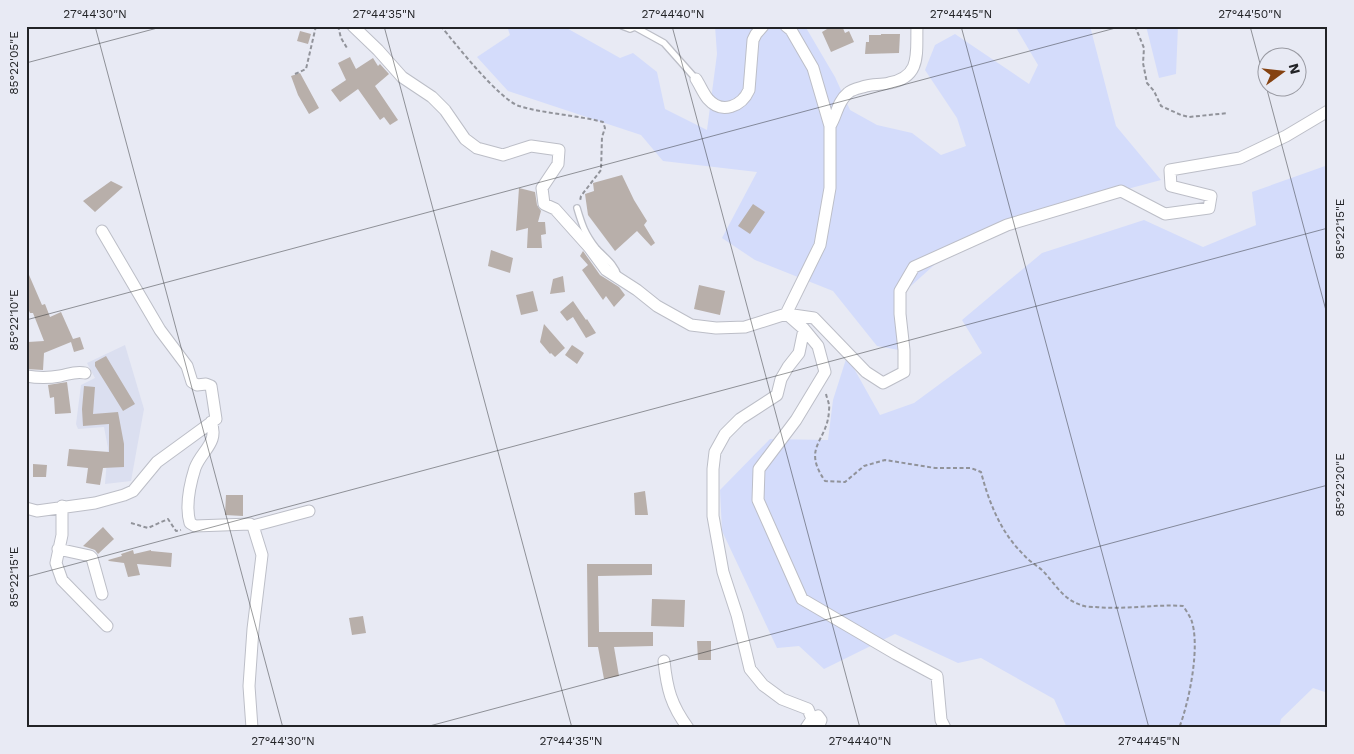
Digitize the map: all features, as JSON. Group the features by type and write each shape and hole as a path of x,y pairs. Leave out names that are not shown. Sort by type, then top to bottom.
{"street":[{"path":"353,26 402,77 432,97 445,110 465,139 477,148 503,155 531,146 559,150 558,164 542,188 544,204 555,209 606,270 657,306 691,325 716,328 745,328 786,314 814,318 866,372 883,383 904,372 900,291 914,267 1007,224 1122,191 1164,214 1209,208 1211,196 1171,186 1170,170 1240,158 1286,136 1328,110"},
{"path":"696,79 712,103 727,108 741,102 748,90 753,40 763,26"},
{"path":"786,26 791,30 814,68 830,126 830,188 820,245 786,314"},
{"path":"830,126 838,105 849,92 869,85 902,80 909,75 915,67 916,26"},
{"path":"26,508 37,511 62,506 95,503 124,495 133,490 157,462 216,419 211,386 206,384 197,385 192,382 188,366 160,330 102,232"},
{"path":"786,314 804,328 818,346 825,372 796,420 758,469 758,500 802,599 937,676 941,720 945,728"},
{"path":"804,328 799,353 781,379 777,395 740,419 725,434 715,452 713,516 723,572 737,615 750,668 763,685 782,699 808,709 812,725"},
{"path":"26,376 46,378 62,376 76,371 85,374"},
{"path":"211,422 214,430 212,444 205,451 196,467 187,513 190,522 195,526 250,524 253,526 308,511"},
{"path":"62,506 62,535 56,563 62,580 106,626"},
{"path":"252,728 249,686 253,629 262,555 253,526"},
{"path":"58,549 92,558 102,594"},
{"path":"664,661 666,682 671,700 677,714 688,728"}],"lane":[{"path":"622,26 630,29 635,27 664,43 696,79"},
{"path":"577,208 582,228 597,249 617,270 619,278"}],"path":[{"path":"296,74 306,69 316,26"},
{"path":"338,26 346,48"},
{"path":"441,26 464,54 506,98 518,105 603,122 605,128 602,137 601,170 581,196 577,208"},
{"path":"1135,26 1144,48 1143,63 1147,83 1154,91 1161,106 1189,116 1228,113"},
{"path":"822,378 830,409 825,428 814,450 816,469 825,481 845,482 864,466 885,460 935,468 971,468 981,472 994,513 1006,533 1024,555 1042,570 1060,593 1081,606 1136,608 1165,605 1183,606 1191,620 1195,644 1191,685 1179,728"},
{"path":"131,524 148,528 168,519 176,531 195,526"}],"shaded area":[{"path":"507,26 563,26 620,58 633,53 657,72 665,109 707,130 717,54 715,26 805,26 835,77 850,110 877,125 912,133 941,155 966,146 957,118 925,70 935,45 955,34 1029,84 1038,65 1015,26 1090,26 1116,126 1161,180 1023,217 943,257 902,294 899,350 877,346 833,291 755,260 722,238 757,172 663,161 641,135 508,91 477,57 510,35"},
{"path":"1146,26 1178,26 1176,74 1159,78"},
{"path":"1328,165 1328,693 1313,688 1281,719 1279,728 1067,728 1054,699 981,658 958,663 895,634 824,669 799,646 777,648 722,531 720,490 770,439 828,440 833,400 847,356 880,415 914,403 982,353 962,320 1042,253 1144,220 1203,247 1256,225 1252,192"},
{"path":"125,345 144,409 131,481 105,484 108,448 104,427 78,429 76,424 81,385 95,378 87,363"}],"building":[{"path":"832,26 842,26 845,33 849,31 854,42 831,52 822,32"},
{"path":"300,31 311,34 308,44 297,41"},
{"path":"900,34 899,53 865,54 869,35"},
{"path":"350,57 356,69 373,58 378,66 380,64 389,74 375,86 398,120 390,125 384,117 380,120 358,89 340,102 331,90 346,80 338,63"},
{"path":"300,73 319,108 309,114 298,95 291,76"},
{"path":"622,175 647,221 644,225 655,243 651,246 637,231 615,251 588,215 585,194 594,191 593,183"},
{"path":"111,181 123,187 95,212 83,201"},
{"path":"519,188 535,192 537,205 541,211 538,222 545,222 546,234 541,235 542,248 527,248 528,228 516,231"},
{"path":"753,204 765,212 750,234 738,226"},
{"path":"491,250 513,258 510,273 488,266"},
{"path":"583,251 600,275 619,287 625,295 614,307 606,296 603,300 582,270 588,265 580,256"},
{"path":"26,268 42,305 45,304 50,317 61,312 73,339 80,337 84,349 74,352 71,342 44,353 43,370 26,369 28,342 44,341 33,313 30,313 26,304"},
{"path":"563,276 565,292 550,294 553,279"},
{"path":"699,285 725,291 720,315 694,309"},
{"path":"533,291 538,311 521,315 516,295"},
{"path":"573,301 596,333 586,338 573,317 567,321 560,312"},
{"path":"544,324 565,348 555,357 540,342"},
{"path":"572,345 584,353 577,364 565,355"},
{"path":"106,356 135,404 123,411 95,366 95,362"},
{"path":"67,382 71,413 55,414 54,397 50,398 48,385"},
{"path":"84,386 95,387 93,414 118,412 124,444 124,467 103,468 100,485 86,483 88,468 67,466 69,449 109,452 109,424 83,426"},
{"path":"33,464 47,465 46,477 33,477"},
{"path":"645,491 648,515 635,515 634,493"},
{"path":"226,495 243,495 243,516 225,515"},
{"path":"103,527 114,539 98,554 95,550 83,546"},
{"path":"133,550 134,554 151,550 172,553 171,567 137,564 140,575 128,577 124,563 108,560"},
{"path":"587,564 652,564 652,575 598,576 599,632 653,632 653,646 614,647 619,676 604,679 598,647 588,647"},
{"path":"652,599 685,600 684,627 651,626"},
{"path":"363,616 366,633 352,635 349,618"},
{"path":"697,641 711,641 711,660 698,660"}]}
